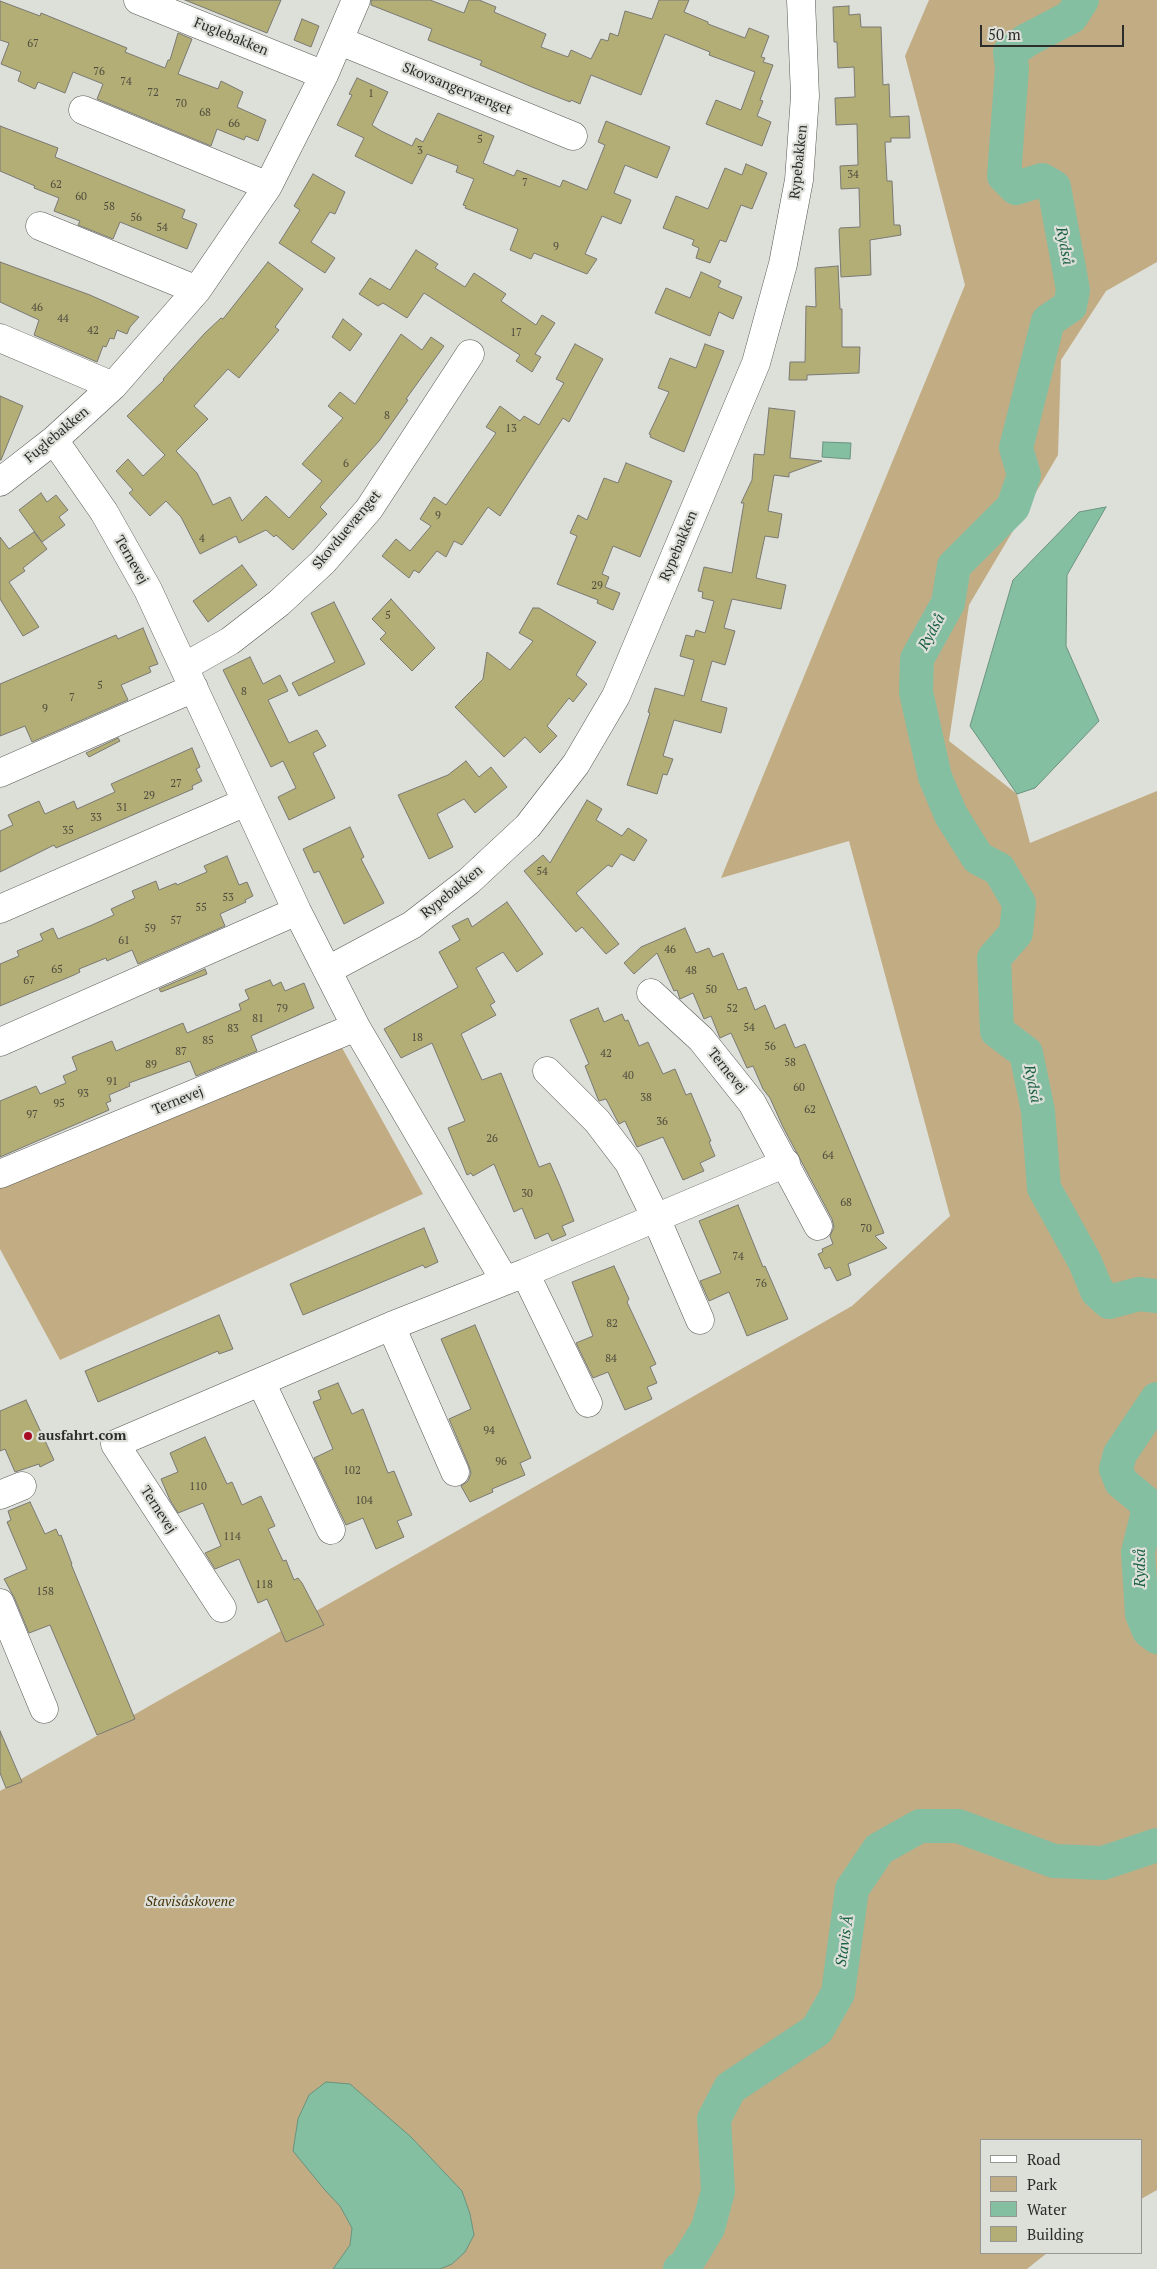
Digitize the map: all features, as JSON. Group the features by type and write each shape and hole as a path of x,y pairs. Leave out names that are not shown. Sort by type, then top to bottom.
{"street":[{"name":"Fuglebakken","path":"138,0 324,75"},
{"name":"Fuglebakken","path":"0,482 54,440 113,386 197,290 268,186 324,75 356,0"},
{"name":"Rypebakken","path":"328,970 412,926 469,881 528,826 576,764 616,696 756,363 783,264 799,180 805,105 801,0"},
{"name":"Skovsangervænget","path":"340,41 573,136"},
{"path":"83,110 268,186"},
{"path":"40,226 197,290"},
{"path":"0,338 113,386"},
{"name":"Skovduevænget","path":"189,678 230,641 279,603 323,562 369,509 470,354"},
{"name":"Ternevej","path":"54,440 104,512 148,590 297,911 356,1027 515,1277 588,1403"},
{"path":"0,773 189,678"},
{"path":"0,909 246,802"},
{"path":"0,1042 297,911"},
{"name":"Ternevej","path":"651,993 701,1039 752,1103 786,1163 818,1226"},
{"name":"Ternevej","path":"0,1174 356,1027"},
{"path":"547,1071 603,1128 629,1163 656,1218 700,1320"},
{"name":"Ternevej","path":"222,1608 115,1444 391,1326 515,1277 786,1163"},
{"path":"391,1326 454,1472"},
{"path":"261,1382 331,1530"},
{"path":"0,1603 44,1709"}],"green space":[{"name":"Stavisåskovene","path":"929,0 1157,0 1157,262 1106,291 1061,360 1058,455 969,605 949,741 1017,794 1030,843 1157,791 1157,2190 1142,2198 1142,2139 980,2139 980,2254 1046,2254 1027,2269 0,2269 0,1791 852,1306 950,1216 849,841 721,878 965,285 905,56"},
{"path":"341,1046 423,1194 60,1360 0,1249 0,1188"}],"water":[{"path":"823,442 851,443 850,459 822,457"},
{"path":"1106,507 1067,575 1066,646 1099,721 1035,788 1017,794 970,726 1013,580 1079,512"},
{"path":"326,2082 350,2084 411,2137 462,2191 470,2214 474,2235 465,2252 452,2264 440,2269 333,2269 350,2245 352,2228 340,2206 293,2151 298,2119 309,2095"}],"building":[{"path":"185,0 281,0 267,33"},
{"path":"371,0 430,0 464,13 469,0 479,0 496,7 494,12 546,34 541,47 568,57 571,50 591,59 601,39 608,41 610,33 618,36 625,11 652,19 659,0 689,0 684,12 708,22 708,24 745,38 749,28 769,36 761,57 765,58 763,62 773,65 760,100 763,101 757,116 771,122 762,146 706,124 716,100 741,110 755,72 709,55 710,52 665,34 641,95 591,75 580,104 532,87 480,65 482,61 428,40 432,29 371,5"},
{"path":"0,1 40,16 41,13 127,48 125,52 165,68 168,60 170,60 178,33 192,39 178,74 218,89 221,81 243,92 237,107 266,120 258,141 246,136 244,140 217,129 211,146 97,99 103,84 73,72 65,93 38,82 35,89 18,81 21,72 1,64 9,43 0,40"},
{"path":"849,6 849,15 860,14 861,27 881,27 883,85 889,84 890,117 909,116 910,138 891,138 891,142 885,142 887,181 892,181 894,225 900,225 901,235 870,240 871,275 841,277 839,230 840,228 860,227 859,188 841,189 840,166 858,165 857,124 836,125 835,98 855,97 854,67 838,68 837,42 834,42 833,7"},
{"path":"302,19 319,26 311,47 294,40"},
{"path":"357,78 388,92 372,125 381,131 412,146 416,138 423,142 438,113 494,136 483,163 514,176 517,170 560,187 563,180 587,190 605,145 598,142 606,121 670,147 657,178 625,165 614,193 631,200 621,224 602,216 585,254 597,259 587,274 534,253 531,259 510,250 518,229 465,208 466,206 463,205 474,179 456,172 458,166 427,154 412,184 355,156 364,138 337,125 352,95 349,94"},
{"path":"0,126 58,148 55,157 185,210 182,218 197,224 187,249 120,222 113,239 78,225 80,221 54,211 59,198 0,171"},
{"path":"746,164 767,173 752,209 741,205 726,242 720,240 710,263 696,258 699,248 692,245 694,240 663,228 676,196 708,209 725,168 742,175"},
{"path":"313,174 345,192 335,214 330,212 311,242 335,258 325,273 279,243 300,210 294,206"},
{"path":"416,250 438,264 435,268 465,287 474,273 506,294 501,301 536,325 542,315 555,323 535,354 541,357 532,372 516,361 520,355 424,293 407,318 383,303 378,306 359,294 370,278 390,290"},
{"path":"0,262 90,295 139,317 130,327 127,334 117,330 114,339 110,338 106,347 103,346 97,362 34,335 39,320 0,302"},
{"path":"268,262 303,289 275,327 279,330 239,378 228,369 194,406 208,419 176,451 197,473 213,505 230,497 242,521 266,496 289,518 322,481 302,464 343,418 328,406 340,392 355,404 401,334 422,350 431,337 444,346 379,441 320,507 327,514 293,550 276,535 274,537 266,530 239,543 236,536 200,554 181,517 166,501 150,516 129,493 133,490 116,471 128,459 143,476 165,455 127,416 164,380 205,333 221,318 223,319"},
{"path":"838,266 840,309 842,309 842,347 860,347 859,373 807,375 807,380 789,380 790,362 805,362 806,306 816,307 815,268"},
{"path":"701,272 721,281 718,287 742,297 733,319 719,312 710,336 655,313 666,288 690,298"},
{"path":"343,319 362,334 350,351 332,337"},
{"path":"575,344 603,359 569,422 563,418 500,516 488,507 462,545 454,541 446,557 437,551 419,573 414,570 409,578 382,556 396,539 410,551 431,526 420,519 434,497 446,505 496,433 486,427 500,406 520,421 524,416 539,425 564,383 556,379"},
{"path":"705,344 724,351 684,452 650,437 651,435 649,434 669,392 658,388 670,358 696,368"},
{"path":"0,396 23,406 1,460 0,460"},
{"path":"769,408 795,411 790,458 822,461 789,473 789,477 774,475 768,511 782,514 778,538 765,536 756,578 786,585 781,609 732,599 724,628 735,631 725,665 712,661 701,701 727,708 721,733 674,720 663,756 673,759 667,775 663,774 657,794 627,785 650,713 648,712 655,688 684,696 694,660 680,656 686,635 694,637 696,630 705,633 714,601 702,598 703,592 698,591 704,567 732,573 744,503 741,503 752,480 754,454 764,455"},
{"path":"626,463 672,481 640,557 613,546 602,574 609,577 605,587 620,593 613,610 597,603 598,600 557,584 577,536 570,533 578,515 587,520 604,478 618,483"},
{"path":"41,493 47,502 56,495 68,510 59,517 65,525 42,542 19,510"},
{"path":"34,532 47,549 23,568 25,571 9,582 39,627 23,636 0,599 0,537 9,549"},
{"path":"242,565 257,585 208,622 193,601"},
{"path":"391,599 435,648 412,671 380,639 386,633 372,619"},
{"path":"334,602 365,664 299,696 292,683 335,662 311,613"},
{"path":"533,608 539,608 596,642 576,675 587,684 573,702 569,698 547,726 557,736 540,753 525,737 504,757 455,707 483,679 487,652 510,670 533,641 519,633"},
{"path":"143,628 158,664 149,667 151,672 121,685 128,700 32,742 25,726 0,736 0,684 116,635 118,639"},
{"path":"250,657 263,684 280,675 288,691 268,700 289,743 317,730 326,746 313,753 335,798 289,820 278,797 296,788 283,761 271,767 223,670"},
{"path":"118,738 120,741 89,757 86,753"},
{"path":"192,748 200,767 196,769 202,781 192,786 193,789 56,848 54,845 0,872 0,831 13,825 8,815 39,801 45,814 74,801 77,809 115,792 111,784"},
{"path":"466,761 479,777 491,767 507,787 475,813 464,799 437,814 453,847 429,859 398,795 448,775"},
{"path":"587,800 602,809 596,820 622,836 628,828 647,840 634,861 621,854 612,867 608,865 576,893 619,944 606,954 582,927 576,932 524,871 543,855 550,863"},
{"path":"350,827 364,857 361,859 384,903 344,924 319,871 314,873 303,849"},
{"path":"227,856 239,885 247,882 253,896 245,900 246,902 220,914 225,926 138,964 132,950 107,961 106,958 79,969 80,972 74,975 0,1006 0,964 19,956 17,951 43,940 40,934 53,928 58,939 92,925 114,915 111,909 135,898 132,891 156,881 159,890 176,883 177,885 207,872 204,866"},
{"path":"507,902 543,954 517,972 503,952 476,968 495,1002 490,1005 496,1015 461,1034 482,1080 501,1073 539,1167 550,1163 574,1221 562,1226 566,1235 552,1241 548,1233 535,1239 522,1208 514,1212 494,1164 473,1176 471,1173 467,1175 448,1128 465,1121 432,1043 401,1058 384,1029 458,987 439,952 460,940 452,926 468,918 472,927"},
{"path":"685,928 696,953 709,948 713,957 723,953 738,990 746,987 755,1010 765,1005 775,1029 785,1024 795,1048 805,1044 884,1233 875,1236 887,1248 848,1264 851,1275 837,1281 830,1267 825,1269 818,1254 823,1252 822,1249 833,1244 830,1236 834,1227 832,1219 783,1127 770,1098 763,1089 753,1066 747,1068 731,1033 720,1038 711,1016 704,1019 693,993 680,999 677,990 674,991 657,953 634,974 624,963 641,947"},
{"path":"205,969 207,974 161,992 159,989"},
{"path":"270,980 273,986 281,982 285,991 304,983 314,1008 251,1036 257,1051 196,1076 190,1061 129,1083 130,1086 109,1095 111,1101 106,1103 109,1110 0,1157 0,1101 36,1086 40,1094 66,1083 63,1076 77,1070 72,1057 112,1041 116,1051 183,1023 187,1033 241,1010 239,1004 249,999 245,990"},
{"path":"598,1008 604,1022 622,1014 625,1021 628,1020 639,1046 648,1042 663,1074 675,1069 686,1095 691,1093 711,1141 709,1142 715,1156 700,1163 704,1171 683,1180 663,1137 637,1147 625,1121 619,1124 606,1099 599,1101 585,1066 589,1064 570,1020"},
{"path":"738,1205 763,1267 765,1266 788,1319 747,1336 729,1292 709,1301 700,1281 721,1273 699,1221"},
{"path":"424,1228 438,1262 425,1268 423,1265 303,1315 290,1284"},
{"path":"614,1266 629,1299 627,1302 656,1364 650,1367 657,1383 647,1387 652,1399 625,1410 608,1372 593,1378 576,1343 593,1336 572,1282"},
{"path":"219,1315 233,1349 219,1354 218,1351 98,1402 85,1371"},
{"path":"475,1325 531,1458 520,1463 525,1475 492,1489 493,1492 470,1502 461,1486 468,1481 471,1473 449,1419 471,1409 441,1339"},
{"path":"338,1383 352,1414 363,1409 388,1473 394,1471 412,1515 397,1521 404,1537 376,1549 363,1518 346,1525 314,1458 333,1449 313,1402 321,1399 318,1391"},
{"path":"26,1400 54,1460 40,1467 39,1464 15,1472 5,1449 0,1451 0,1411"},
{"path":"205,1437 227,1484 232,1482 242,1505 261,1496 275,1526 268,1529 283,1561 286,1560 294,1580 298,1578 302,1583 324,1625 286,1642 267,1599 258,1603 239,1559 215,1569 205,1553 221,1546 203,1503 178,1513 161,1479 178,1472 170,1453"},
{"path":"30,1502 45,1534 56,1529 59,1536 61,1535 71,1564 135,1719 97,1735 50,1625 29,1633 14,1597 4,1579 27,1569 7,1522 11,1520 8,1511"},
{"path":"0,1731 22,1782 6,1788 0,1773"}],"waterway":[{"name":"Rydså","path":"1082,0 1071,17 1027,40 1010,52 1012,68 1004,176 1016,188 1042,180 1054,187 1073,290 1070,306 1048,321 1016,448 1024,475 1013,507 954,566 948,603 917,659 916,692 935,777 951,815 978,858 999,869 1019,903 1016,933 994,958 997,1031 1026,1053 1038,1111 1044,1188 1085,1262 1097,1291 1109,1302 1139,1294 1157,1296"},
{"name":"Rydså","path":"1157,1399 1120,1454 1116,1469 1121,1482 1144,1501 1148,1512 1138,1552 1142,1614 1149,1631 1157,1637"},
{"name":"Stavis Å","path":"680,2269 685,2266 708,2228 718,2191 714,2119 730,2088 817,2030 838,1993 852,1889 879,1849 920,1826 958,1826 1054,1861 1103,1863 1157,1845"}],"place":[{"name":"ausfahrt.com","path":"28,1436"}]}
